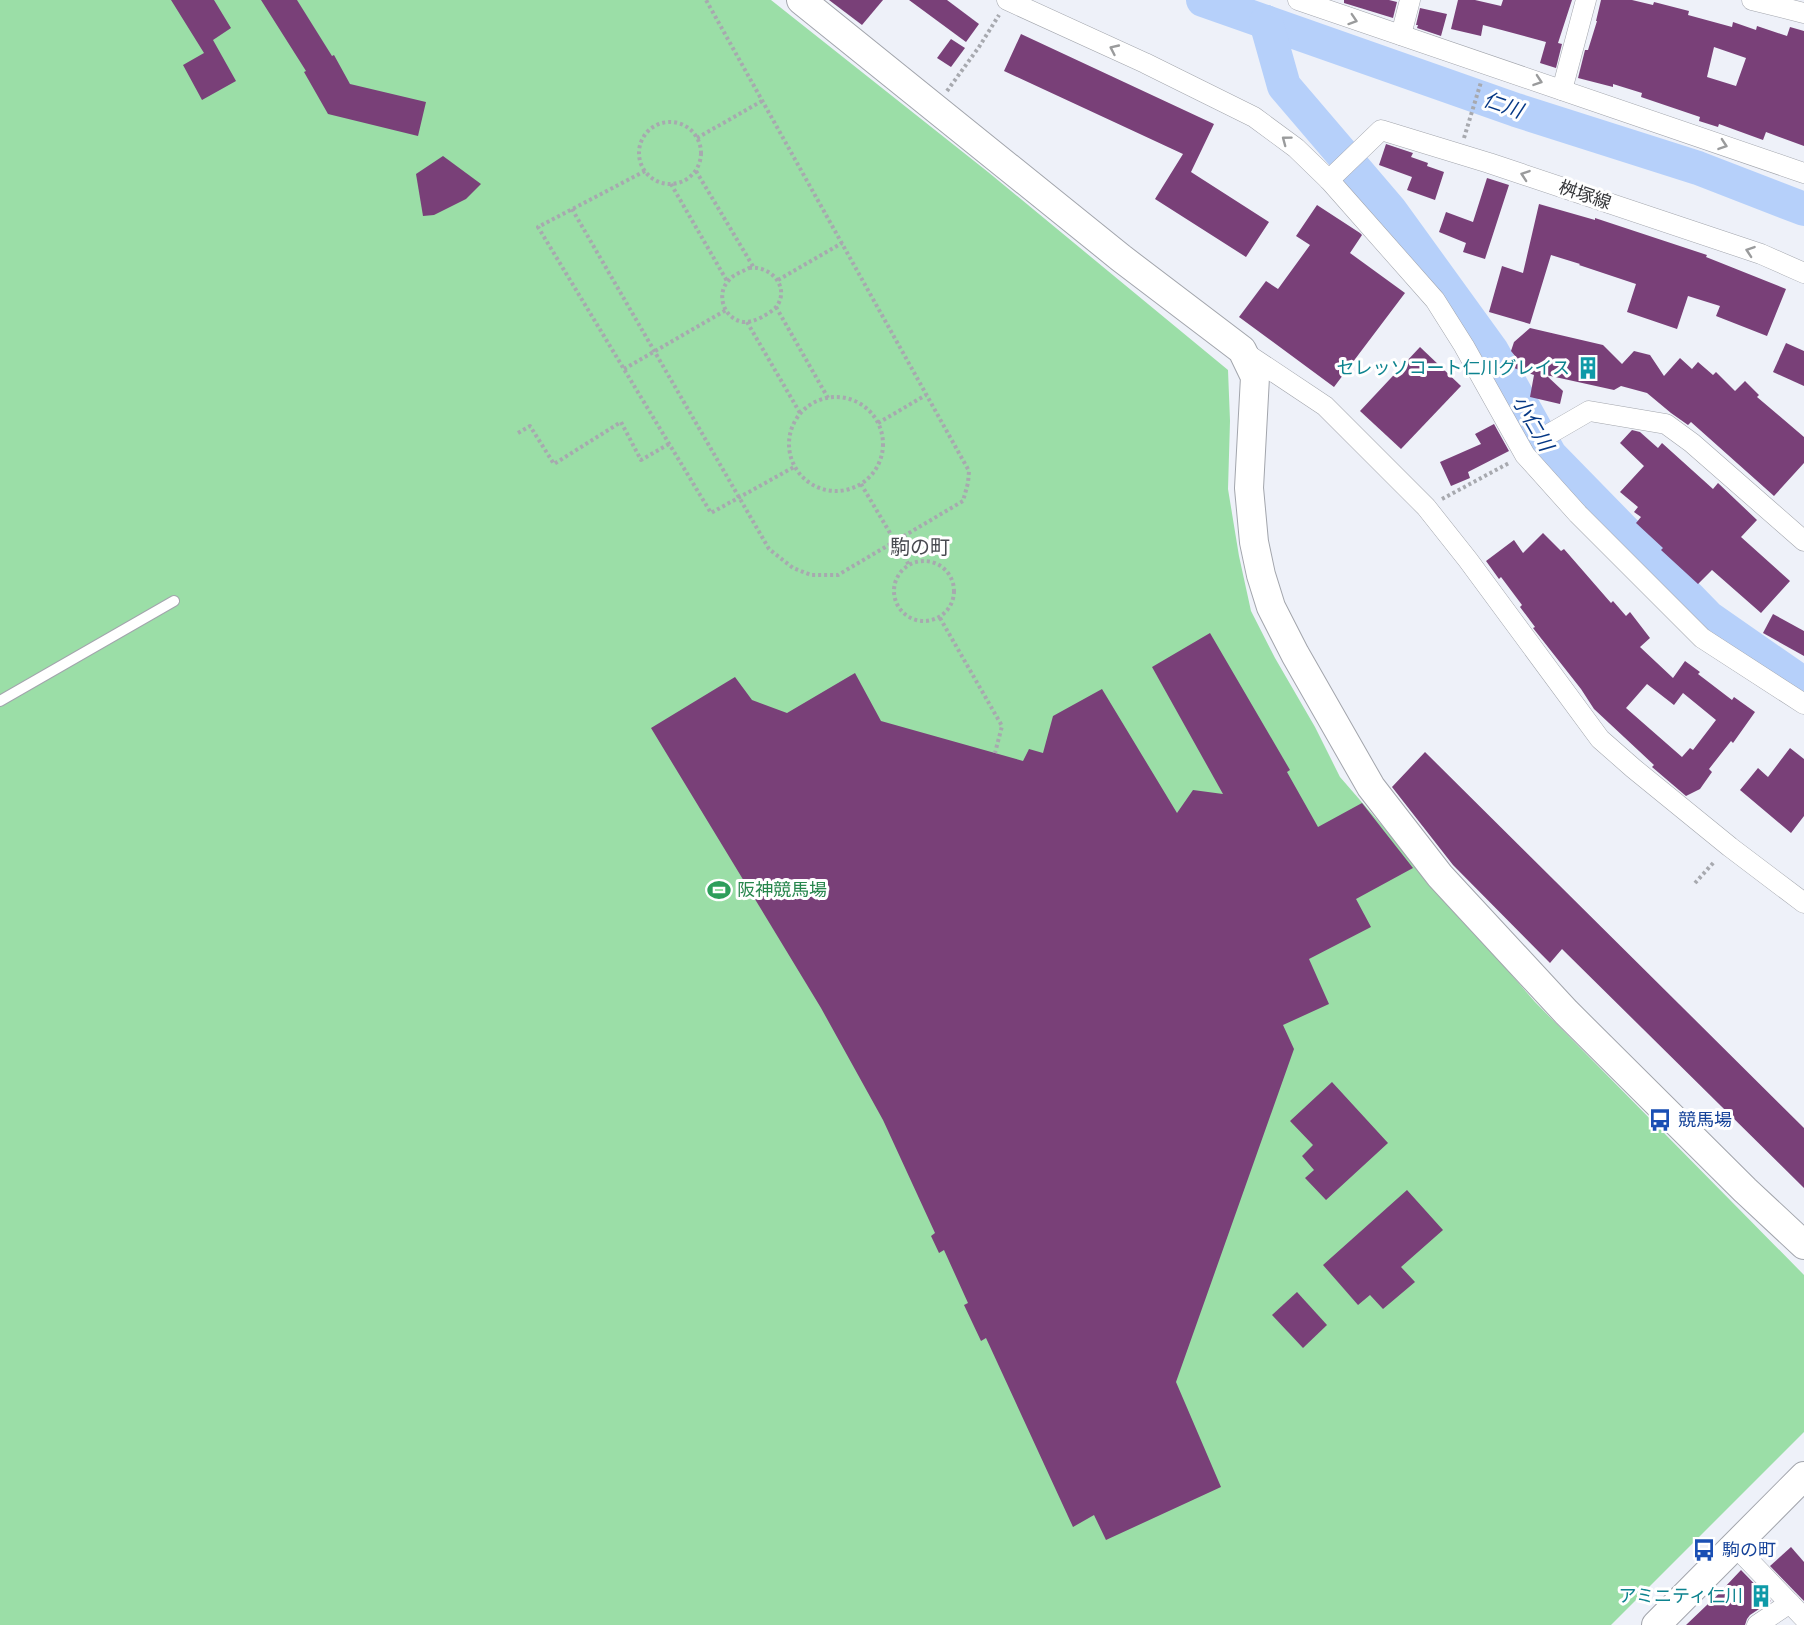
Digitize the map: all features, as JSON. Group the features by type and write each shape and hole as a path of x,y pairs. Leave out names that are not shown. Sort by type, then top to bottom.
{"street":[{"path":"801,0 1121,258 1242,350 1325,406 1426,507 1600,739 1730,846 1804,903"},
{"path":"1008,0 1145,63 1254,117 1331,177 1435,300 1464,346 1525,455 1578,514 1702,638 1804,704"},
{"path":"1298,0 1804,173"},
{"path":"1401,35 1410,0"},
{"path":"1562,90 1586,0"},
{"path":"1752,0 1804,13"},
{"name":"桝塚線","path":"1331,177 1381,130 1490,163 1693,231 1761,254 1804,273"},
{"path":"1242,350 1255,377 1249,488 1254,542 1261,575 1271,607 1295,654 1371,786 1440,876 1566,1012 1745,1190 1804,1245"},
{"path":"1551,433 1588,411 1666,424 1692,443 1804,541"},
{"path":"1656,1625 1804,1476"},
{"path":"1735,1546 1804,1618"},
{"path":"1756,1625 1790,1603"}],"lane":[{"path":"0,701 174,601"}],"path":[{"path":"572,210 769,549 793,568 811,575 838,575 963,501 969,471 706,0"},
{"path":"934,108 979,47 1008,0"},
{"path":"1464,137 1483,77"},
{"path":"697,138 762,101"},
{"path":"677,123 686,127 697,138 701,152 700,162 690,178 681,183 661,183 652,178 640,162 642,141 648,132 657,126 677,123"},
{"path":"645,171 538,227 711,513 794,467"},
{"path":"696,171 754,267"},
{"path":"671,184 727,281"},
{"path":"778,280 842,243"},
{"path":"754,267 772,273 781,288 780,297 772,311 755,320 738,321 726,310 722,303 722,295 727,281 754,267"},
{"path":"776,307 828,398"},
{"path":"624,369 726,310"},
{"path":"747,322 800,413"},
{"path":"878,423 926,395"},
{"path":"838,397 854,400 868,409 878,423 883,438 882,454 876,469 861,484 851,489 835,492 819,488 804,480 794,467 789,454 788,439 792,425 800,413 811,404 838,397"},
{"path":"518,433 530,426 554,464 621,422 641,460 669,444"},
{"path":"1444,498 1503,466"},
{"path":"861,484 909,565"},
{"path":"915,562 935,562 950,575 954,584 953,603 940,618 930,622 920,622 903,613 897,604 894,584 898,575 909,565 915,562"},
{"path":"940,618 1002,726 995,753"},
{"path":"1695,883 1715,861"}],"green space":[{"name":"阪神競馬場","path":"0,0 771,0 988,172 1228,370 1230,421 1228,489 1251,611 1275,658 1315,727 1340,777 1535,1002 1804,1275 1804,1432 1611,1625 0,1625"}],"building":[{"path":"171,0 214,0 231,28 213,40 236,81 202,100 183,65 204,53"},
{"path":"261,0 297,0 332,56 334,55 350,84 426,102 418,136 328,114 304,72 306,71"},
{"path":"829,0 883,0 862,25"},
{"path":"909,0 947,0 979,24 966,42"},
{"path":"1344,0 1397,2 1393,18 1344,3"},
{"path":"1458,0 1475,0 1501,6 1503,0 1572,0 1558,43 1562,44 1556,68 1540,63 1546,42 1483,25 1481,36 1451,29"},
{"path":"1601,0 1632,0 1653,5 1654,2 1689,11 1688,15 1732,27 1733,22 1756,30 1757,26 1787,36 1790,27 1804,31 1804,146 1766,132 1763,140 1719,124 1718,127 1699,121 1700,117 1641,97 1642,93 1613,84 1613,87 1578,78","holes":["1714,47 1746,58 1736,86 1707,77"]},
{"path":"1420,8 1447,14 1441,36 1417,28"},
{"path":"1021,34 1214,124 1191,172 1269,222 1246,257 1155,199 1183,154 1004,71"},
{"path":"951,39 965,48 951,67 937,58"},
{"path":"1386,144 1413,153 1411,157 1444,172 1435,200 1407,190 1412,177 1379,165"},
{"path":"443,156 481,184 466,199 434,215 423,216 416,174"},
{"path":"1487,178 1509,185 1485,259 1463,252 1466,243 1439,232 1446,212 1473,222"},
{"path":"1539,204 1595,220 1595,218 1707,255 1706,257 1786,289 1767,336 1716,316 1720,306 1688,296 1677,329 1627,312 1636,284 1551,255 1530,324 1489,312 1502,266 1523,273"},
{"path":"1317,205 1362,235 1350,253 1405,293 1334,387 1239,317 1266,281 1278,289 1310,245 1296,236"},
{"path":"1530,328 1603,345 1622,364 1634,351 1650,355 1664,376 1680,358 1692,369 1698,362 1713,375 1716,372 1735,391 1745,381 1759,395 1757,397 1804,437 1804,463 1774,496 1691,422 1688,425 1647,393 1621,386 1614,390 1546,375 1563,391 1560,404 1530,397 1534,375 1514,368 1515,356 1511,351 1514,342"},
{"path":"1786,343 1804,351 1804,386 1773,372"},
{"path":"1420,347 1461,386 1401,449 1360,411"},
{"path":"1494,424 1509,451 1468,472 1470,478 1451,486 1440,462 1481,444 1475,434"},
{"path":"1632,430 1640,432 1658,448 1662,443 1713,489 1718,483 1757,520 1741,537 1790,581 1761,613 1712,570 1698,584 1636,523 1641,517 1634,512 1638,507 1620,492 1644,466 1620,443"},
{"path":"1543,533 1561,551 1564,549 1611,603 1613,601 1626,616 1630,612 1650,638 1640,647 1673,678 1685,661 1732,700 1734,697 1755,712 1733,743 1731,741 1709,769 1712,772 1700,789 1686,796 1652,767 1654,765 1594,709 1533,628 1535,627 1520,607 1522,605 1486,561 1514,540 1523,553","holes":["1647,684 1674,705 1683,693 1716,720 1693,750 1690,748 1682,757 1626,708"]},
{"path":"1773,614 1804,631 1804,656 1763,633"},
{"path":"1210,633 1290,770 1287,772 1318,827 1362,803 1413,868 1356,899 1371,927 1309,959 1329,1004 1283,1025 1294,1049 1176,1382 1221,1487 1106,1540 1094,1515 1073,1527 986,1338 981,1341 964,1305 968,1303 944,1250 939,1253 931,1236 935,1233 883,1120 821,1008 651,728 735,677 752,700 787,713 855,673 881,721 1023,761 1029,749 1043,753 1053,716 1102,689 1177,813 1193,790 1223,794 1152,667"},
{"path":"1790,748 1804,759 1804,816 1791,833 1740,790 1758,768 1768,777"},
{"path":"1425,752 1804,1128 1804,1188 1562,949 1550,963 1453,865 1392,787"},
{"path":"1332,1082 1388,1143 1326,1200 1305,1178 1314,1170 1302,1156 1313,1145 1290,1121"},
{"path":"1407,1190 1443,1230 1401,1267 1415,1282 1383,1309 1370,1295 1358,1305 1323,1265"},
{"path":"1297,1292 1327,1325 1303,1348 1272,1315"},
{"path":"1791,1547 1804,1562 1804,1601 1770,1566"},
{"path":"1741,1570 1771,1601 1750,1615 1745,1625 1686,1625 1708,1605"}],"waterway":[{"name":"仁川","path":"1203,0 1516,110 1698,168 1804,209"},
{"name":"小仁川","path":"1266,22 1284,86 1390,210 1492,351 1550,455 1709,618 1804,684"}],"place":[{"name":"セレッソコート仁川グレイス","path":"1588,368"},
{"name":"阪神競馬場","path":"719,890"},
{"name":"競馬場","path":"1660,1120"},
{"name":"駒の町","path":"1704,1550"},
{"name":"アミニティ仁川","path":"1761,1596"}],"district":[{"name":"駒の町","path":"920,547"}]}
